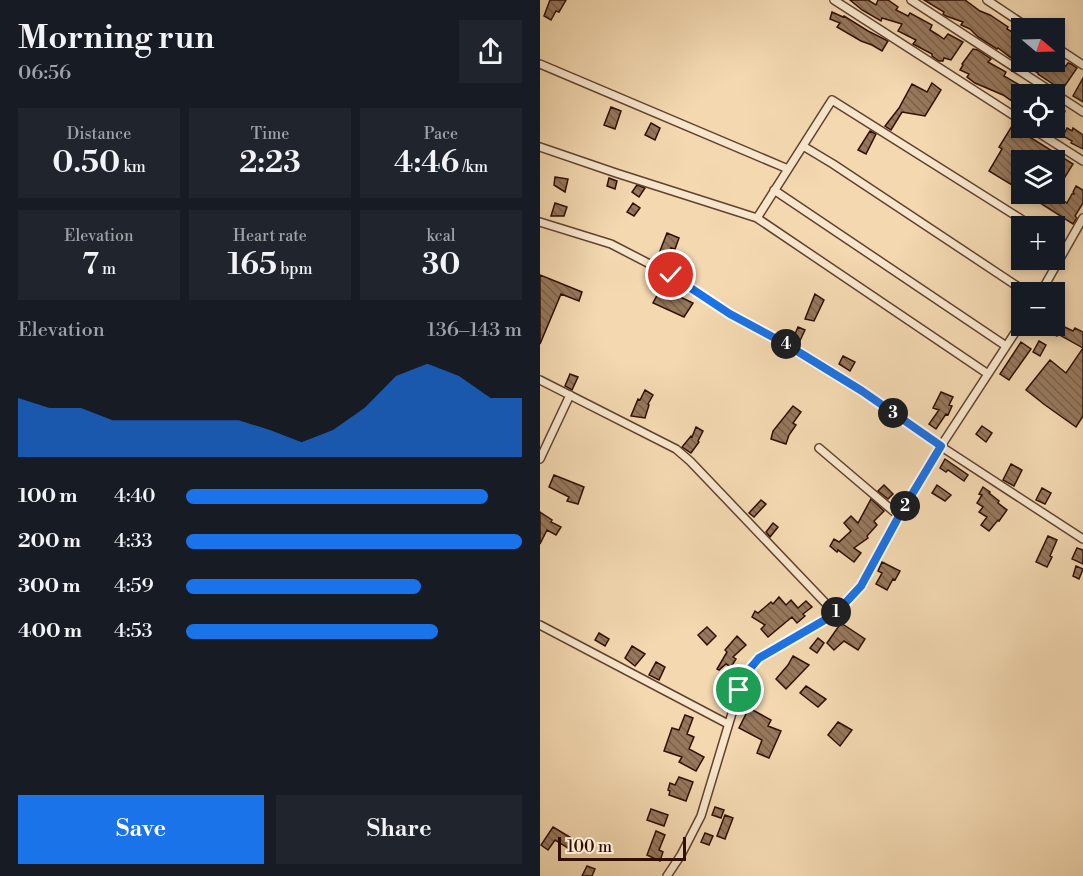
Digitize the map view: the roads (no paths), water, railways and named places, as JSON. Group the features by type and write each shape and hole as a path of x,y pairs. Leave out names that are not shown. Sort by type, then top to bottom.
{"street":[{"path":"834,0 1011,115"},
{"path":"910,0 1083,112"},
{"path":"987,0 1014,18"},
{"path":"1065,53 1083,65"},
{"path":"540,64 788,170"},
{"path":"756,218 832,100 1016,216"},
{"path":"1047,138 1083,161"},
{"path":"803,146 1011,282"},
{"path":"540,147 756,218 988,374"},
{"path":"774,190 1006,346"},
{"path":"1047,282 1083,218"},
{"path":"540,222 611,244 663,271 730,314 784,343 862,391 1083,539"},
{"path":"667,876 681,855 701,816 739,690 748,671 759,658 835,614 861,586 941,446 1013,336"},
{"path":"540,380 676,449 835,614"},
{"path":"540,459 570,395"},
{"path":"819,448 899,516"},
{"path":"540,625 728,724"}]}
